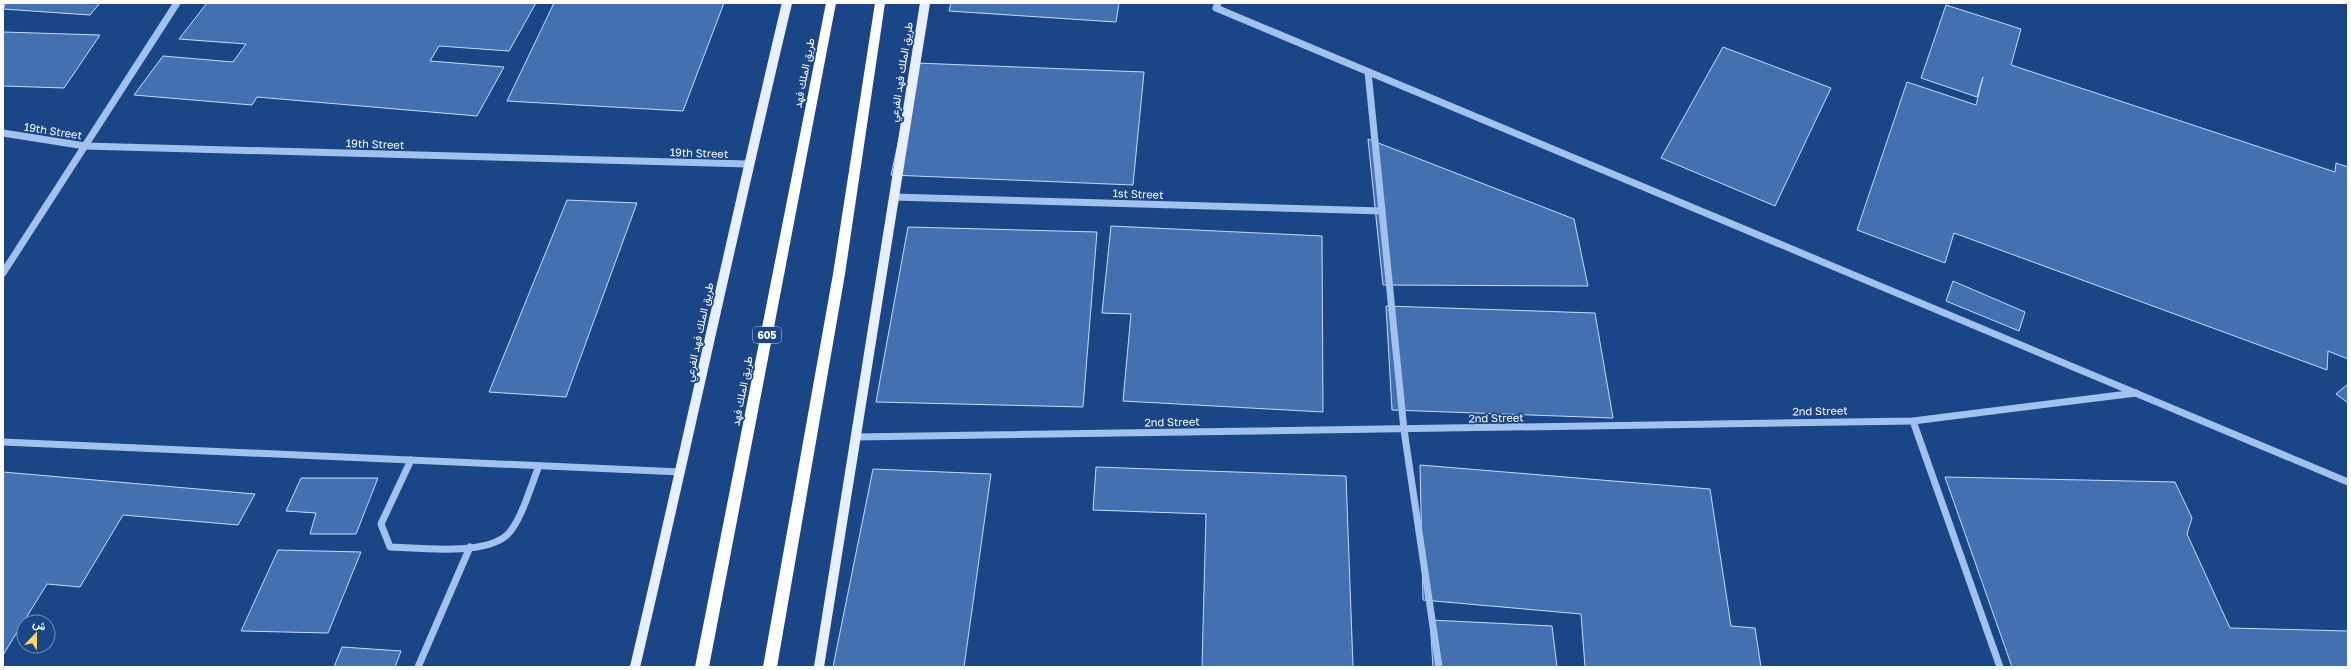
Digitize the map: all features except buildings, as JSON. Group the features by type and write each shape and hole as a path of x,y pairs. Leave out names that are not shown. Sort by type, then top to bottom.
{"highway":[{"name":"طريق الملك فهد","path":"702,667 831,3"},
{"path":"770,667 839,274 880,3"}],"main road":[{"name":"طريق الملك فهد الفرعي","path":"635,667 681,472 748,164 787,3"},
{"name":"طريق الملك فهد الفرعي","path":"818,667 925,3"}],"street":[{"path":"3,273 177,3"},
{"path":"1218,3 1216,8 2348,482"},
{"path":"1368,72 1404,430 1439,667"},
{"name":"19th Street","path":"3,133 85,146 748,164"},
{"name":"1st Street","path":"893,197 1382,211"},
{"name":"2nd Street","path":"855,437 1404,430 1914,421 2136,393"},
{"path":"1914,421 2000,667"},
{"path":"3,442 681,472"},
{"path":"411,460 381,524 382,531 390,547 470,547 498,543 508,535 539,466"},
{"path":"418,667 470,547"}]}
